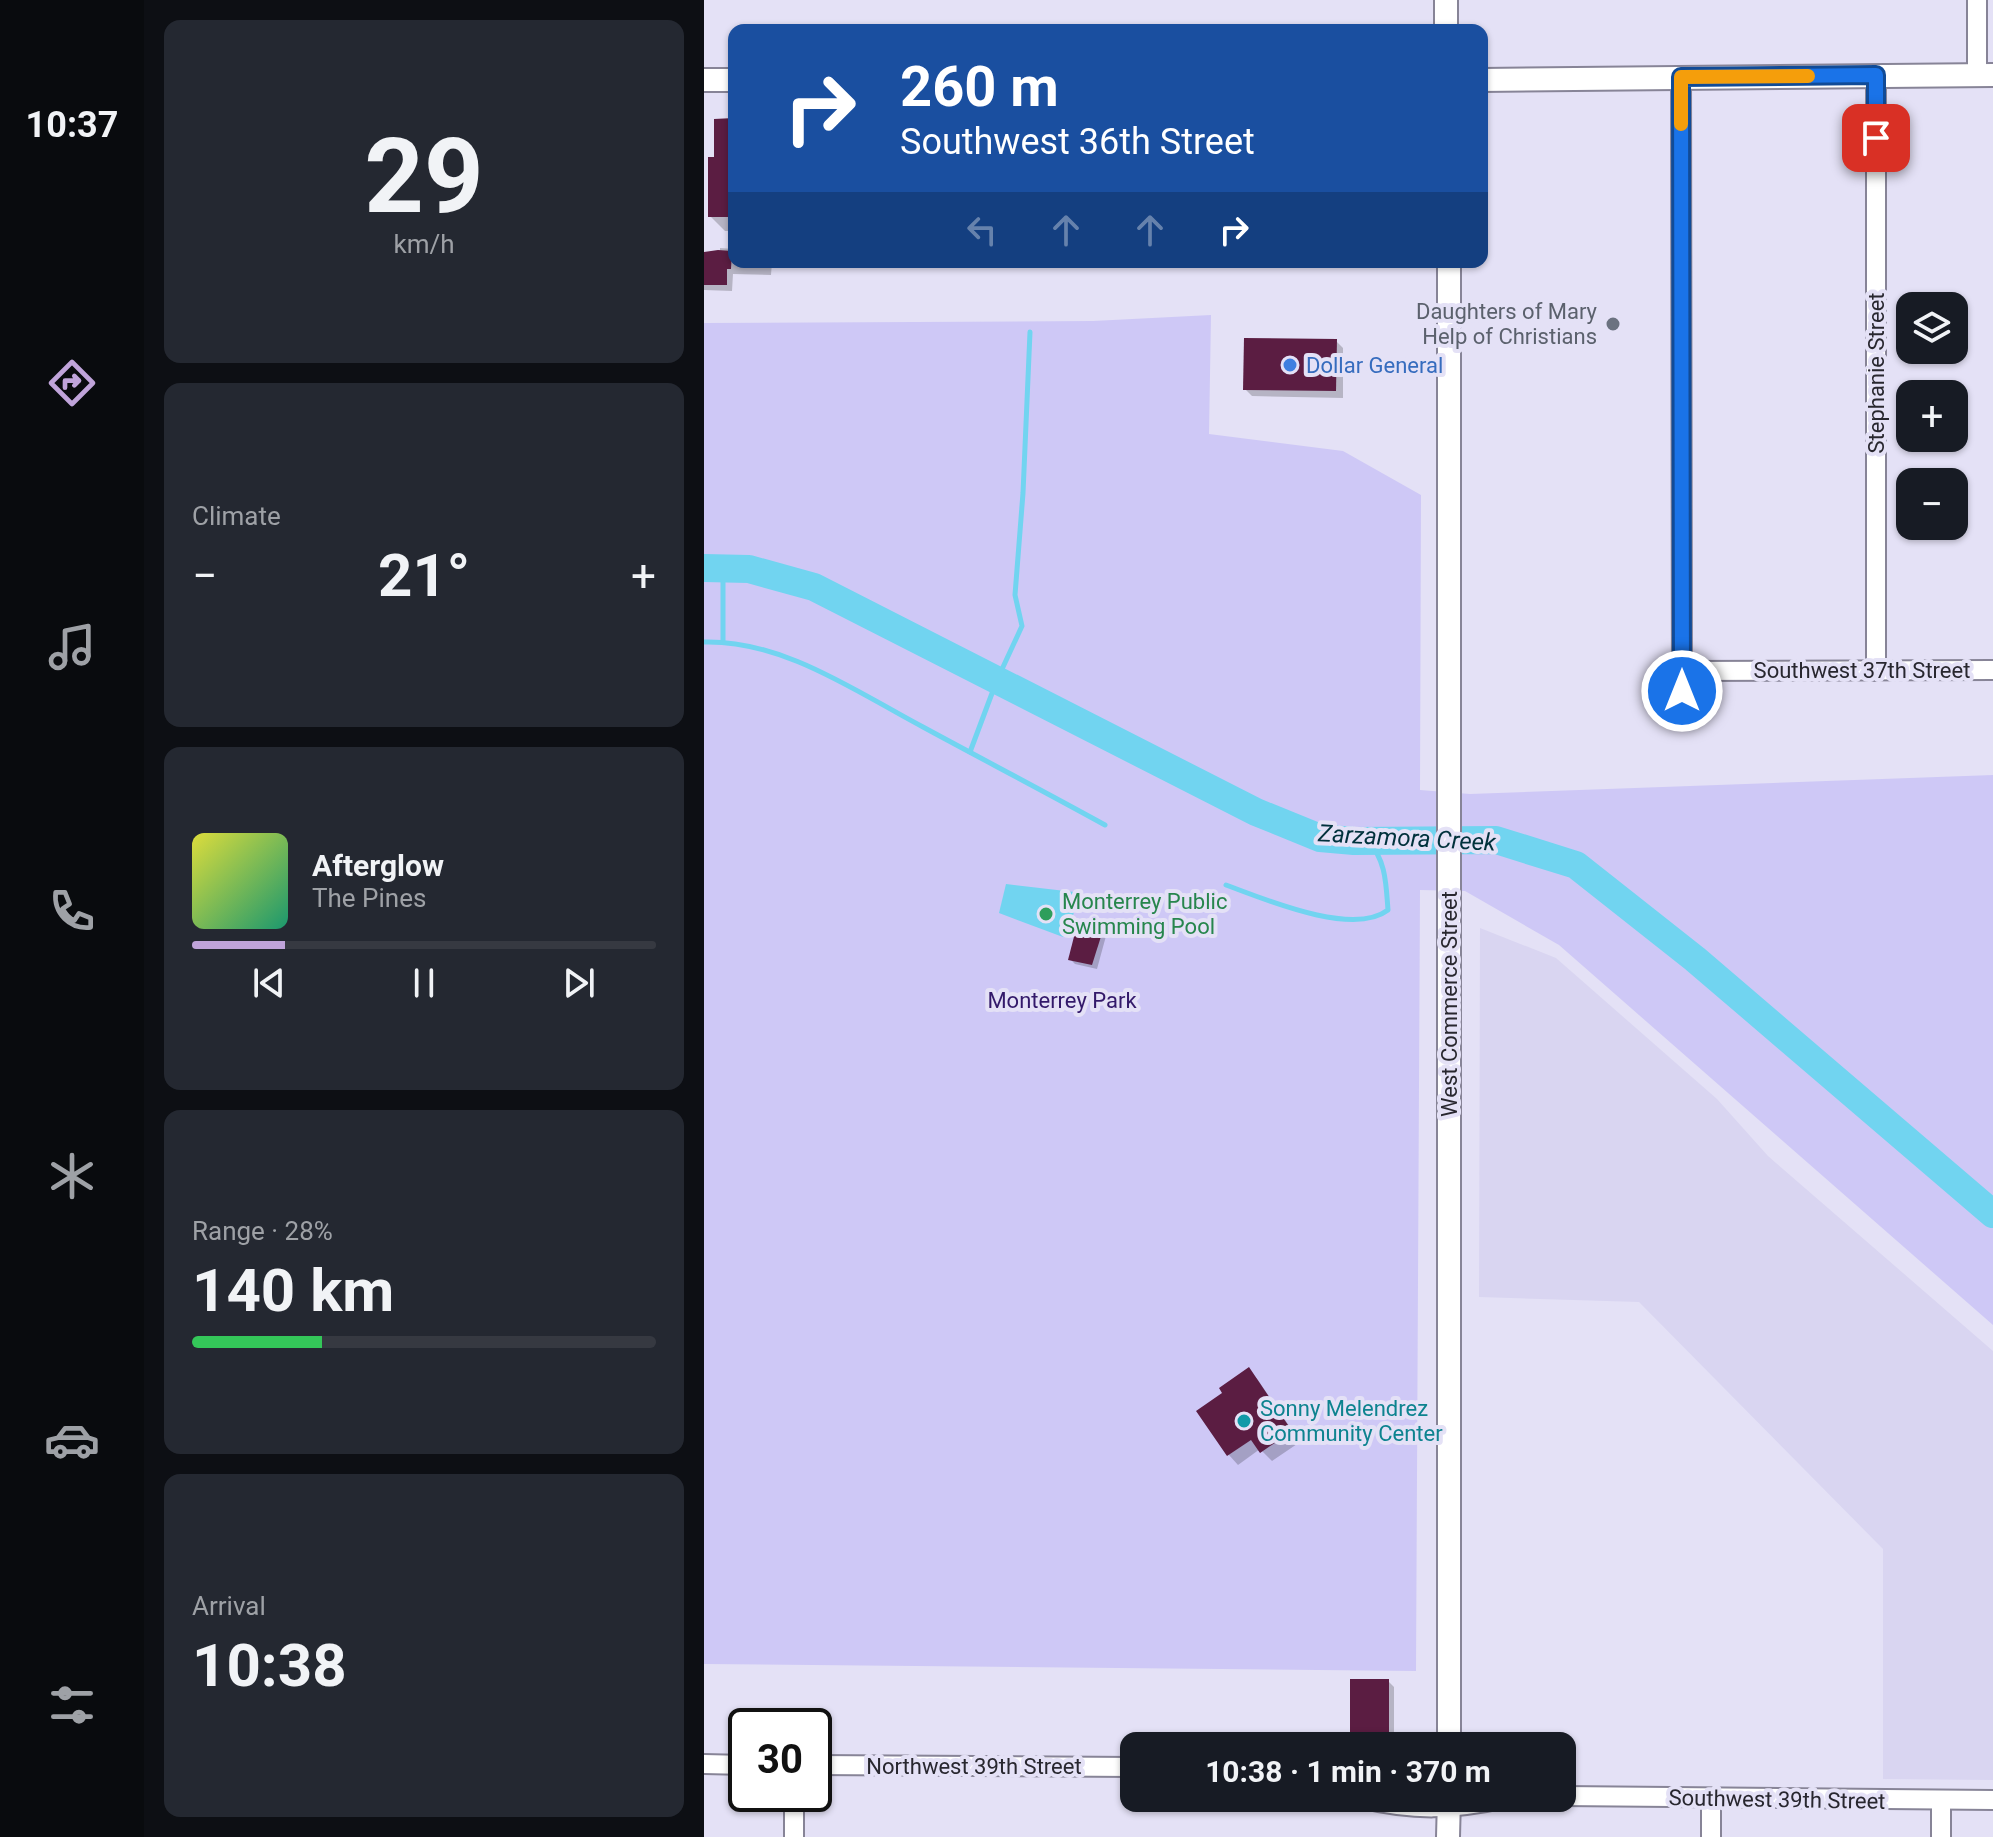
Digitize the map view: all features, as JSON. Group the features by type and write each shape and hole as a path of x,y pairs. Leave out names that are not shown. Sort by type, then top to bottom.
{"main road":[{"path":"1446,0 1446,24"},
{"path":"1488,80 1985,75"},
{"path":"704,80 728,80"},
{"name":"West Commerce Street","path":"1449,268 1449,1732"},
{"path":"1448,1812 1448,1837"}],"street":[{"path":"1977,0 1985,75"},
{"name":"Stephanie Street","path":"1876,75 1876,671"},
{"path":"1681,77 1682,691"},
{"name":"Southwest 37th Street","path":"1682,671 1993,670"},
{"path":"704,1764 728,1765"},
{"name":"Northwest 39th Street","path":"832,1765 1120,1767"},
{"name":"Southwest 39th Street","path":"1576,1796 1993,1800"},
{"path":"1711,1799 1711,1837"},
{"path":"1941,1801 1941,1837"},
{"path":"794,1812 794,1837"}],"shaded area":[{"path":"1480,928 1556,958 1717,1099 1768,1156 1993,1351 1993,1780 1883,1779 1883,1549 1639,1302 1479,1297"}],"green space":[{"name":"Monterrey Park","path":"1211,315 1209,434 1343,451 1421,495 1420,790 1470,794 1993,775 1993,1325 1559,945 1465,891 1420,890 1416,1671 704,1664 704,323 1093,321"}],"water":[{"path":"1006,884 1074,892 1078,898 1068,933 1063,937 999,913"}],"building":[{"path":"728,118 728,217 708,217 708,157 714,157 714,119"},
{"path":"728,251 728,268 731,268 727,269 727,285 704,285 704,252"},
{"name":"Dollar General","path":"1244,338 1337,339 1336,391 1243,390"},
{"path":"1077,925 1103,930 1092,965 1068,960"},
{"name":"Sonny Melendrez Community Center","path":"1249,1367 1292,1431 1260,1453 1251,1440 1227,1456 1196,1411 1222,1393 1219,1388"},
{"path":"1350,1679 1389,1679 1389,1732 1350,1732"}],"waterway":[{"path":"970,752 997,680 1022,626 1015,595 1030,332"},
{"name":"Zarzamora Creek","path":"704,568 749,569 814,587 1256,812 1320,838 1354,841 1496,840 1576,865 1695,959 1993,1214"},
{"path":"723,569 723,641"},
{"path":"704,642 762,649 818,670 1105,825"},
{"path":"1226,885 1308,913 1331,918 1373,917 1388,910 1382,864 1368,841"}],"slow traffic":[{"path":"1681,124 1681,77 1808,76"}],"place":[{"name":"Daughters of Mary Help of Christians","path":"1613,324"},
{"name":"Dollar General","path":"1290,365"},
{"name":"Monterrey Public Swimming Pool","path":"1046,914"},
{"name":"Sonny Melendrez Community Center","path":"1244,1421"}],"route":[{"path":"1682,691 1681,77 1876,75 1876,138"}]}
